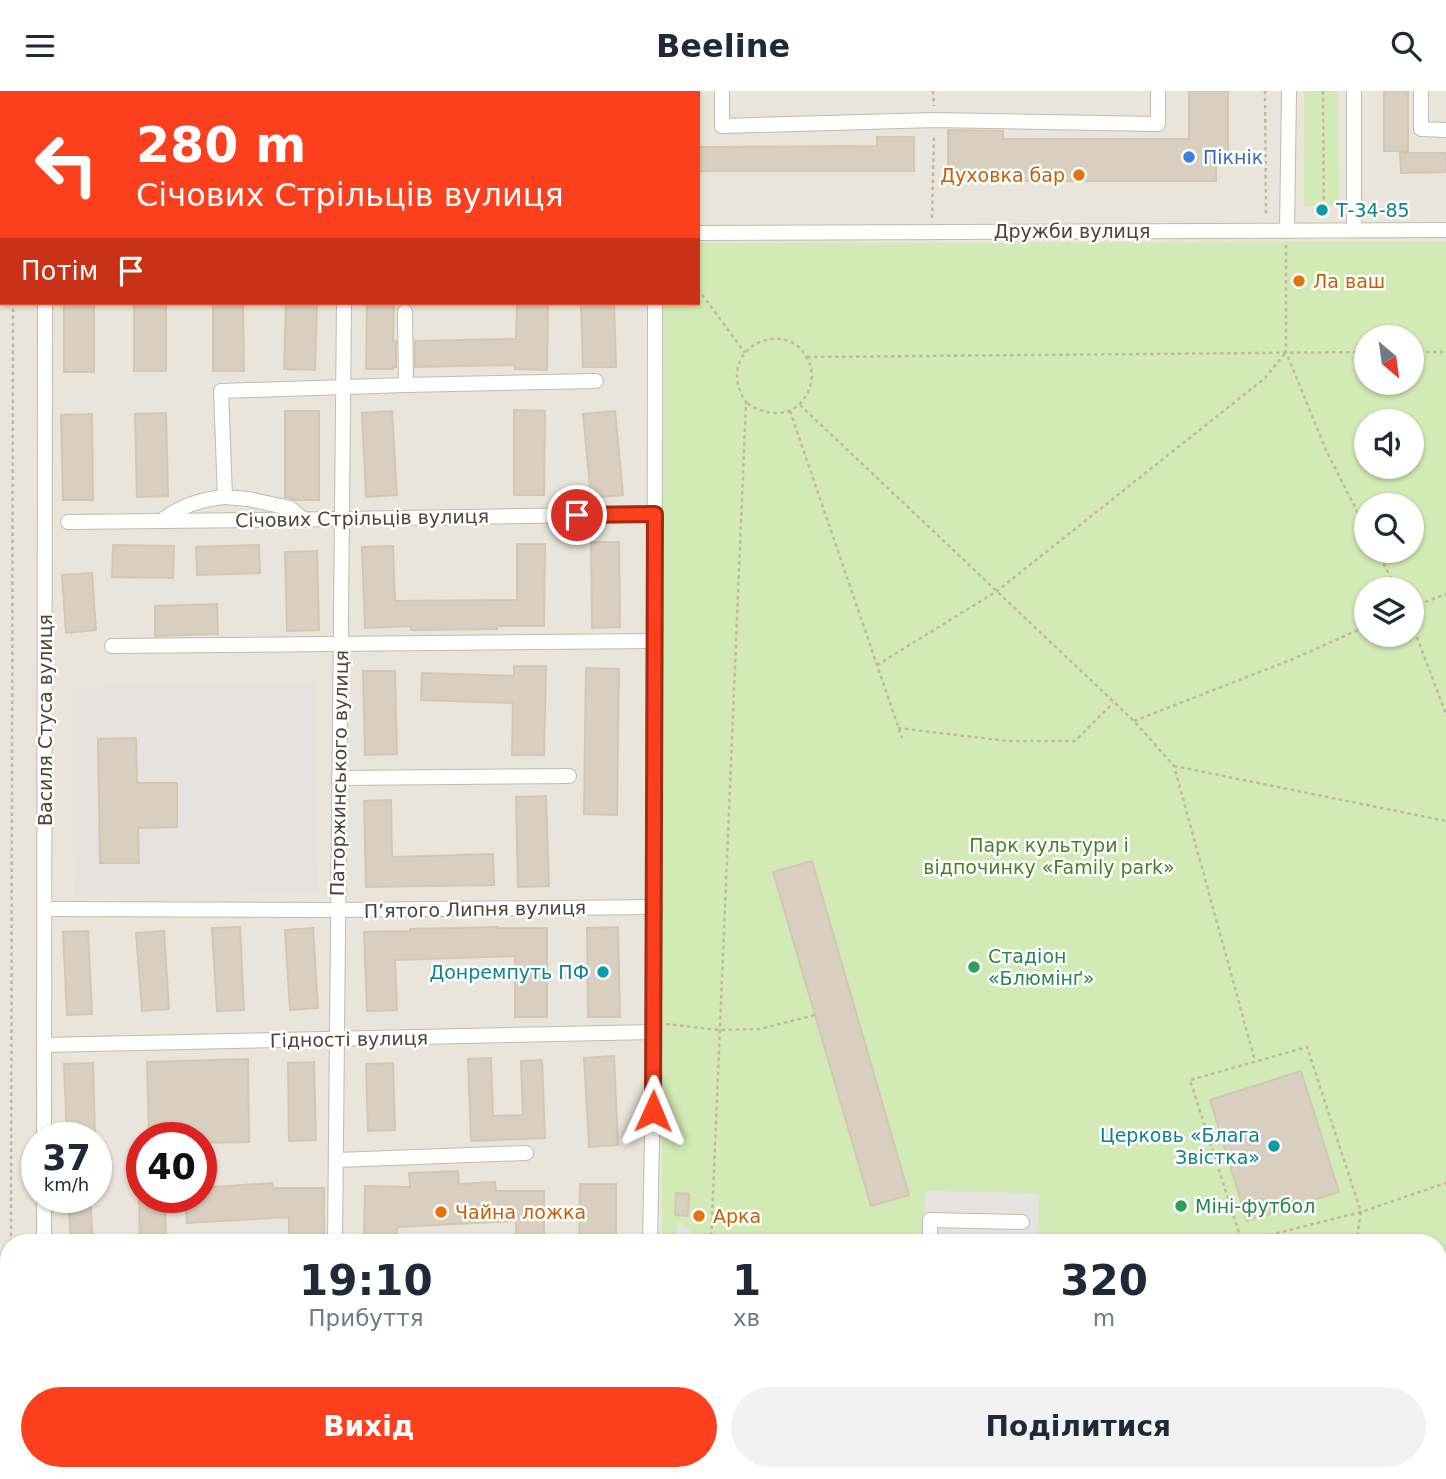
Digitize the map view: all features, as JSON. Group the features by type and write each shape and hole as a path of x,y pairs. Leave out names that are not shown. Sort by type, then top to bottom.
{"street":[{"path":"722,91 722,126 935,120 1158,124 1158,91"},
{"path":"1287,231 1289,91"},
{"path":"1354,91 1354,230"},
{"path":"1421,91 1421,129 1446,130"},
{"name":"Дружби вулиця","path":"700,233 1446,230"},
{"name":"Василя Стуса вулиця","path":"44,1122 45,305"},
{"name":"Паторжинського вулиця","path":"335,1234 344,305"},
{"path":"650,1234 654,1027 656,305"},
{"path":"405,312 406,385"},
{"path":"225,497 221,391 596,381"},
{"path":"161,521 179,508 225,497 290,508 304,520"},
{"name":"Січових Стрільців вулиця","path":"68,522 655,514"},
{"path":"112,646 655,641"},
{"path":"339,778 569,776"},
{"name":"П’ятого Липня вулиця","path":"44,909 654,907"},
{"name":"Гідності вулиця","path":"44,1045 337,1040 654,1027"},
{"path":"336,1160 526,1153"},
{"path":"44,1213 44,1234"},
{"path":"930,1234 930,1220 1022,1222"}],"path":[{"path":"931,232 935,120 933,91"},
{"path":"1265,91 1266,231"},
{"path":"1323,91 1324,230"},
{"path":"1287,231 1286,352 1326,450 1354,505"},
{"path":"700,292 745,353"},
{"path":"12,1234 13,305"},
{"path":"774,338 798,347 807,356 812,382 808,394 800,404 790,411 778,414 755,409 746,402 737,381 737,369 741,358 750,348 761,341 774,338"},
{"path":"877,665 997,591 1265,378 1286,352"},
{"path":"807,356 1354,352"},
{"path":"1424,352 1446,352"},
{"path":"711,1234 746,402"},
{"path":"800,404 1135,721 1174,766 1255,1061"},
{"path":"790,411 902,738"},
{"path":"1424,602 1446,594"},
{"path":"1135,721 1293,659 1354,632"},
{"path":"1421,647 1446,714"},
{"path":"898,728 1007,741 1075,741 1114,702"},
{"path":"1174,766 1446,821"},
{"path":"654,1027 760,1029 815,1015"},
{"path":"1239,1234 1190,1080 1307,1047 1361,1212 1357,1234"},
{"path":"1274,1234 1361,1212 1446,1183"}],"shaded area":[{"path":"700,91 1446,91 1446,1234 0,1234 0,305 700,305"},
{"path":"315,683 318,893 74,897 71,687"},
{"path":"925,1191 1039,1193 1038,1234 924,1234"},
{"path":"677,1220 694,1234 676,1234"}],"green space":[{"path":"1304,91 1338,91 1339,206 1304,206"},
{"name":"Парк культури і відпочинку «Family park»","path":"1446,242 1446,1234 662,1234 663,305 700,305 700,243"}],"building":[{"path":"1189,91 1228,91 1228,154 1216,154 1216,181 948,181 948,130 1003,131 1003,139 1189,139"},
{"path":"1384,91 1408,91 1408,151 1384,151"},
{"path":"877,137 914,137 914,171 700,171 700,147 877,146"},
{"path":"1400,153 1446,153 1446,172 1401,173"},
{"path":"64,305 94,305 94,372 64,372"},
{"path":"134,305 166,305 166,371 134,371"},
{"path":"213,305 243,305 244,371 213,371"},
{"path":"286,305 317,305 315,370 284,369"},
{"path":"367,305 394,305 393,341 396,341 396,367 366,369"},
{"path":"517,305 548,305 547,370 515,369 515,365 415,367 415,341 516,339"},
{"path":"581,305 614,305 616,367 583,367"},
{"path":"514,410 545,411 544,495 514,495"},
{"path":"285,411 319,411 319,500 285,497"},
{"path":"392,411 397,495 366,497 362,413"},
{"path":"615,411 623,495 591,498 583,414"},
{"path":"166,413 168,496 137,497 135,414"},
{"path":"92,414 93,500 63,500 61,415"},
{"path":"591,542 619,542 620,627 592,628"},
{"path":"517,544 545,544 544,626 411,630 411,626 365,628 362,547 393,546 395,601 517,600"},
{"path":"113,545 174,546 173,578 112,577"},
{"path":"259,545 260,573 197,575 196,547"},
{"path":"317,551 319,630 287,631 285,552"},
{"path":"92,573 96,630 66,633 62,575"},
{"path":"217,604 218,634 155,636 155,606"},
{"path":"514,666 546,666 544,755 512,755 513,703 421,700 422,673 514,676"},
{"path":"586,668 619,669 617,815 584,814"},
{"path":"363,671 395,671 397,754 365,755"},
{"path":"136,738 137,783 177,783 177,827 138,828 139,863 100,863 98,739"},
{"path":"546,796 549,886 518,887 516,797"},
{"path":"391,800 392,857 493,854 494,885 366,887 364,801"},
{"path":"812,861 909,1195 871,1206 773,872"},
{"path":"240,927 244,1010 217,1011 212,928"},
{"name":"Донремпуть ПФ","path":"618,927 620,1017 588,1017 587,928"},
{"path":"313,928 318,1008 290,1010 285,930"},
{"path":"547,928 547,1017 515,1017 515,956 395,960 397,1010 367,1011 364,932"},
{"path":"88,931 92,1014 67,1015 63,932"},
{"path":"164,931 169,1009 142,1011 136,933"},
{"path":"614,1056 618,1145 589,1147 584,1058"},
{"path":"491,1058 493,1116 523,1115 521,1061 542,1060 545,1138 471,1141 468,1059"},
{"path":"248,1059 249,1142 217,1143 217,1122 149,1122 147,1062"},
{"path":"314,1062 316,1140 289,1141 288,1063"},
{"path":"93,1063 95,1122 66,1122 64,1064"},
{"path":"393,1063 395,1130 368,1131 366,1064"},
{"name":"Церковь «Блага Звістка»","path":"1301,1071 1339,1192 1247,1221 1210,1100"},
{"path":"458,1171 459,1184 495,1182 496,1191 544,1191 544,1234 516,1234 516,1221 397,1227 397,1234 364,1234 365,1186 410,1187 409,1173"},
{"path":"272,1183 273,1188 324,1188 324,1234 289,1234 289,1217 187,1223 186,1213 217,1213 217,1187"},
{"path":"580,1184 616,1184 616,1234 579,1234"},
{"path":"676,1193 689,1194 688,1216 675,1215"},
{"path":"69,1213 91,1213 92,1234 70,1234"},
{"path":"139,1213 165,1213 166,1234 140,1234"}],"place":[{"name":"Пікнік","path":"1189,157"},
{"name":"Духовка бар","path":"1079,175"},
{"name":"Т-34-85","path":"1322,210"},
{"name":"Ла ваш","path":"1299,281"},
{"name":"Стадіон «Блюмінґ»","path":"974,967"},
{"name":"Донремпуть ПФ","path":"603,972"},
{"name":"Церковь «Блага Звістка»","path":"1274,1146"},
{"name":"Міні-футбол","path":"1181,1206"},
{"name":"Чайна ложка","path":"441,1212"},
{"name":"Арка","path":"699,1216"}],"route":[{"path":"577,515 655,514 653,1111"}]}
